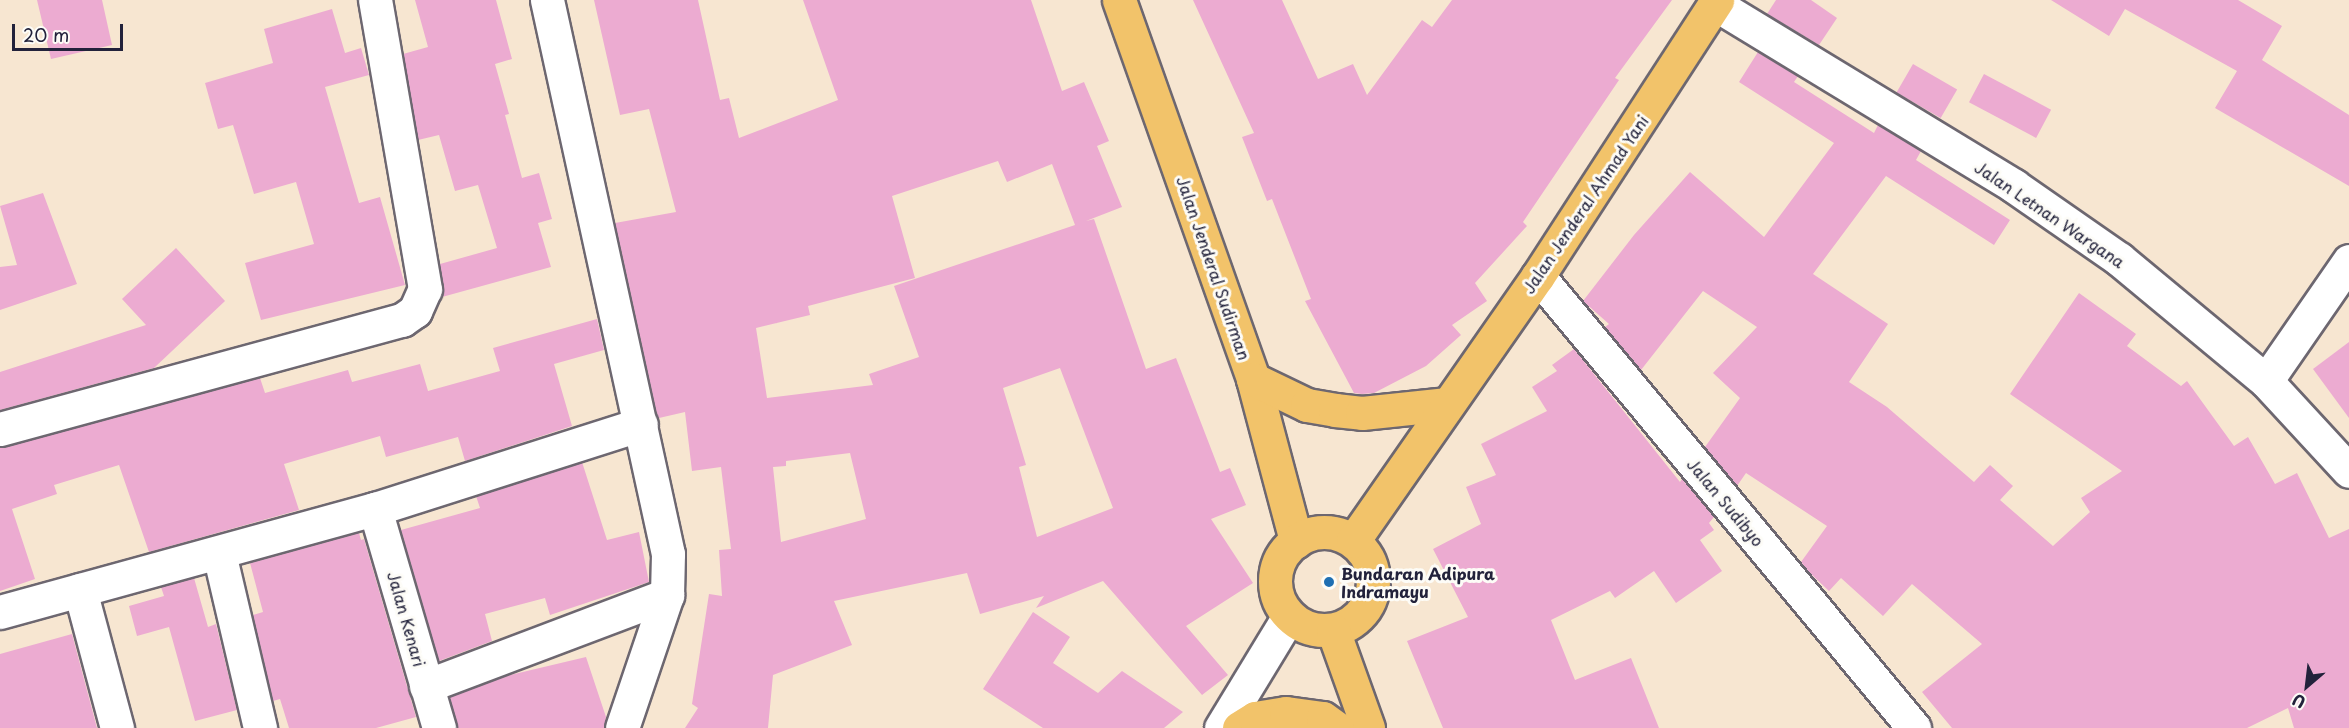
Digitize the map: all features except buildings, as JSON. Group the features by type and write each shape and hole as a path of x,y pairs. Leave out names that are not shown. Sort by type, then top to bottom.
{"main road":[{"name":"Jalan Jenderal Sudirman","path":"1119,0 1253,379 1296,540"},
{"name":"Jalan Jenderal Ahmad Yani","path":"1353,541 1538,276 1716,2"},
{"path":"1253,379 1307,405 1353,412 1448,404"},
{"path":"1312,533 1331,533 1353,541 1371,569 1372,588 1366,607 1353,621 1334,630 1319,630 1289,616 1278,598 1275,576 1281,556 1296,540 1312,533"},
{"path":"1334,630 1368,728"},
{"path":"1239,728 1255,718 1286,713 1323,718 1336,728"}],"street":[{"path":"0,429 402,320 415,311 425,289 375,0"},
{"path":"547,0 668,554 666,595 622,728"},
{"name":"Jalan Letnan Wargana","path":"1716,2 2014,186 2119,259 2266,381 2349,471"},
{"path":"2266,381 2349,261"},
{"name":"Jalan Sudibyo","path":"1538,276 1914,728"},
{"path":"0,612 375,509 641,424"},
{"name":"Jalan Kenari","path":"375,509 439,728"},
{"path":"219,553 260,728"},
{"path":"80,590 117,728"},
{"path":"426,686 666,595"},
{"path":"1221,728 1289,616"}],"place":[{"name":"Bundaran Adipura Indramayu","path":"1329,582"}]}
